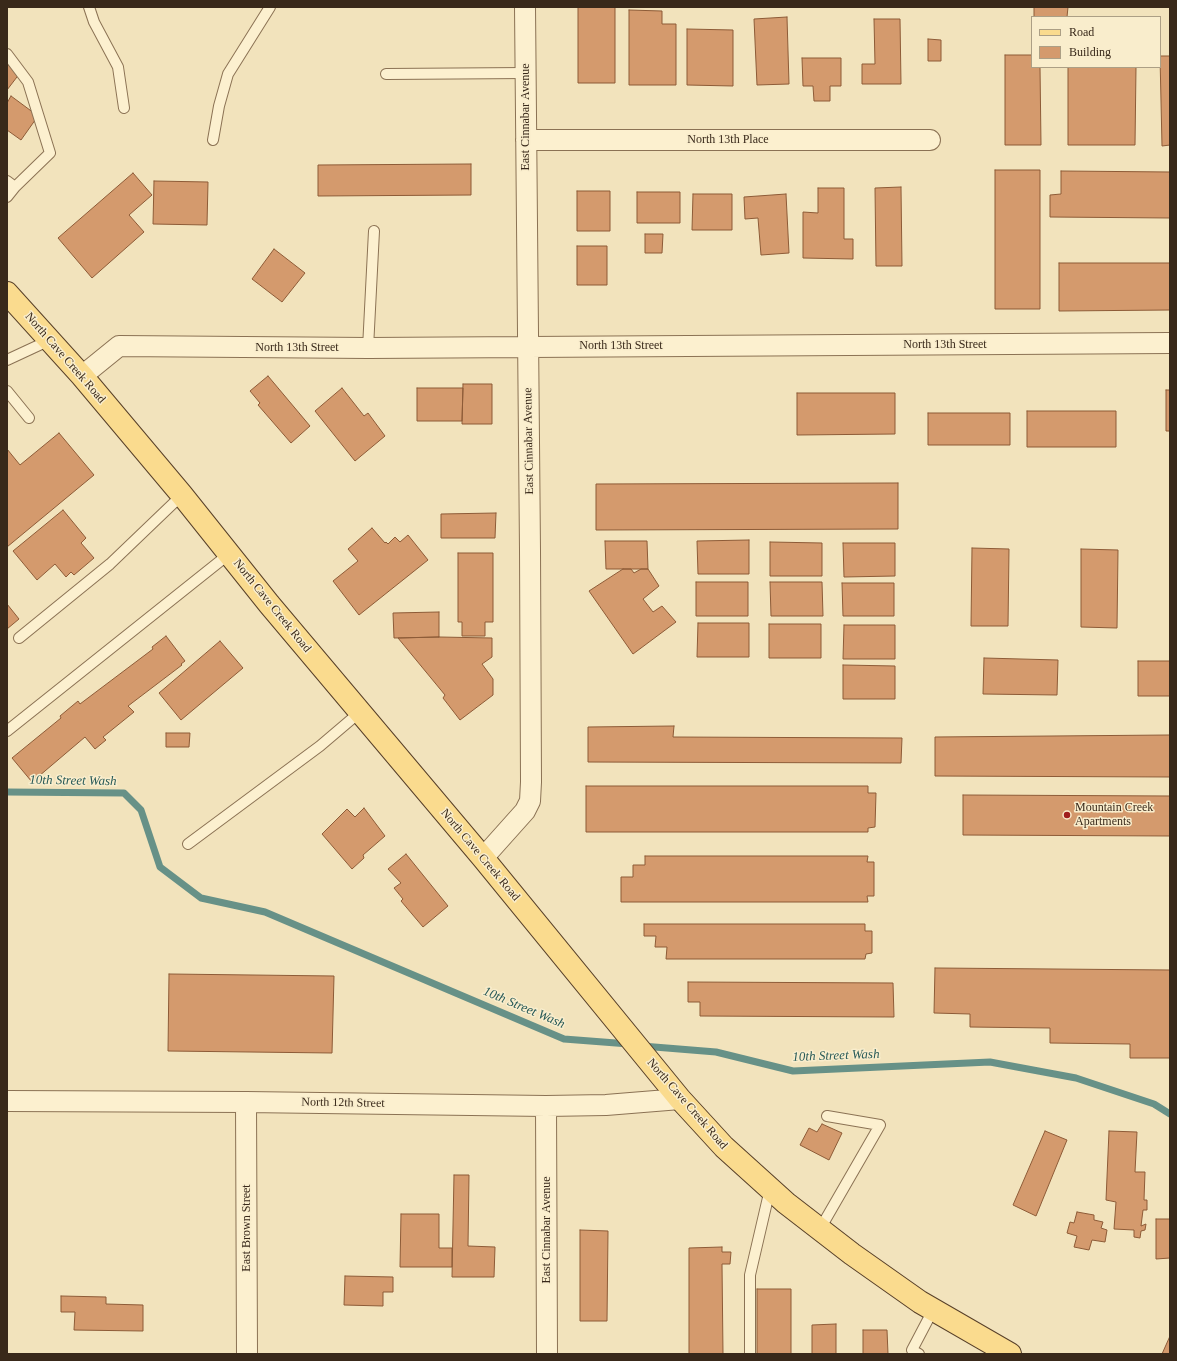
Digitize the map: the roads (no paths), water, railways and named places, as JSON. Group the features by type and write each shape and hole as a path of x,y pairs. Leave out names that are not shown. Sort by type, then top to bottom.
{"main road":[{"name":"North Cave Creek Road","path":"7,293 82,376 182,495 360,712 483,858 680,1099 724,1147 770,1189 820,1229 914,1298 1010,1354"}],"street":[{"name":"East Cinnabar Avenue","path":"483,858 525,811 530,801 531,782 525,7"},
{"name":"North 13th Place","path":"526,140 930,140"},
{"name":"North 13th Street","path":"82,376 119,346 368,348 1170,343"},
{"name":"North 12th Street","path":"7,1101 246,1102 546,1106 606,1105 680,1099"},
{"name":"East Brown Street","path":"246,1102 247,1354"},
{"name":"East Cinnabar Avenue","path":"546,1106 547,1354"}],"lane":[{"path":"89,7 94,22 118,67 124,108"},
{"path":"213,140 219,106 228,74 270,7"},
{"path":"7,54 28,82 50,153 11,184 7,197"},
{"path":"386,74 526,72"},
{"path":"368,348 374,231"},
{"path":"7,360 50,340"},
{"path":"7,391 29,418"},
{"path":"19,638 110,564 182,495"},
{"path":"7,731 229,554"},
{"path":"188,844 320,746 360,712"},
{"path":"820,1229 880,1125 827,1116"},
{"path":"750,1354 750,1276 770,1189"},
{"path":"919,1354 912,1350 933,1310"}],"waterway":[{"name":"10th Street Wash","path":"7,792 124,793 141,810 160,867 201,898 265,912 564,1039 629,1044"},
{"name":"10th Street Wash","path":"642,1046 716,1052 793,1071 990,1062 1076,1078 1154,1104 1170,1114"}],"place":[{"name":"Mountain Creek Apartments","path":"1067,815"}]}
